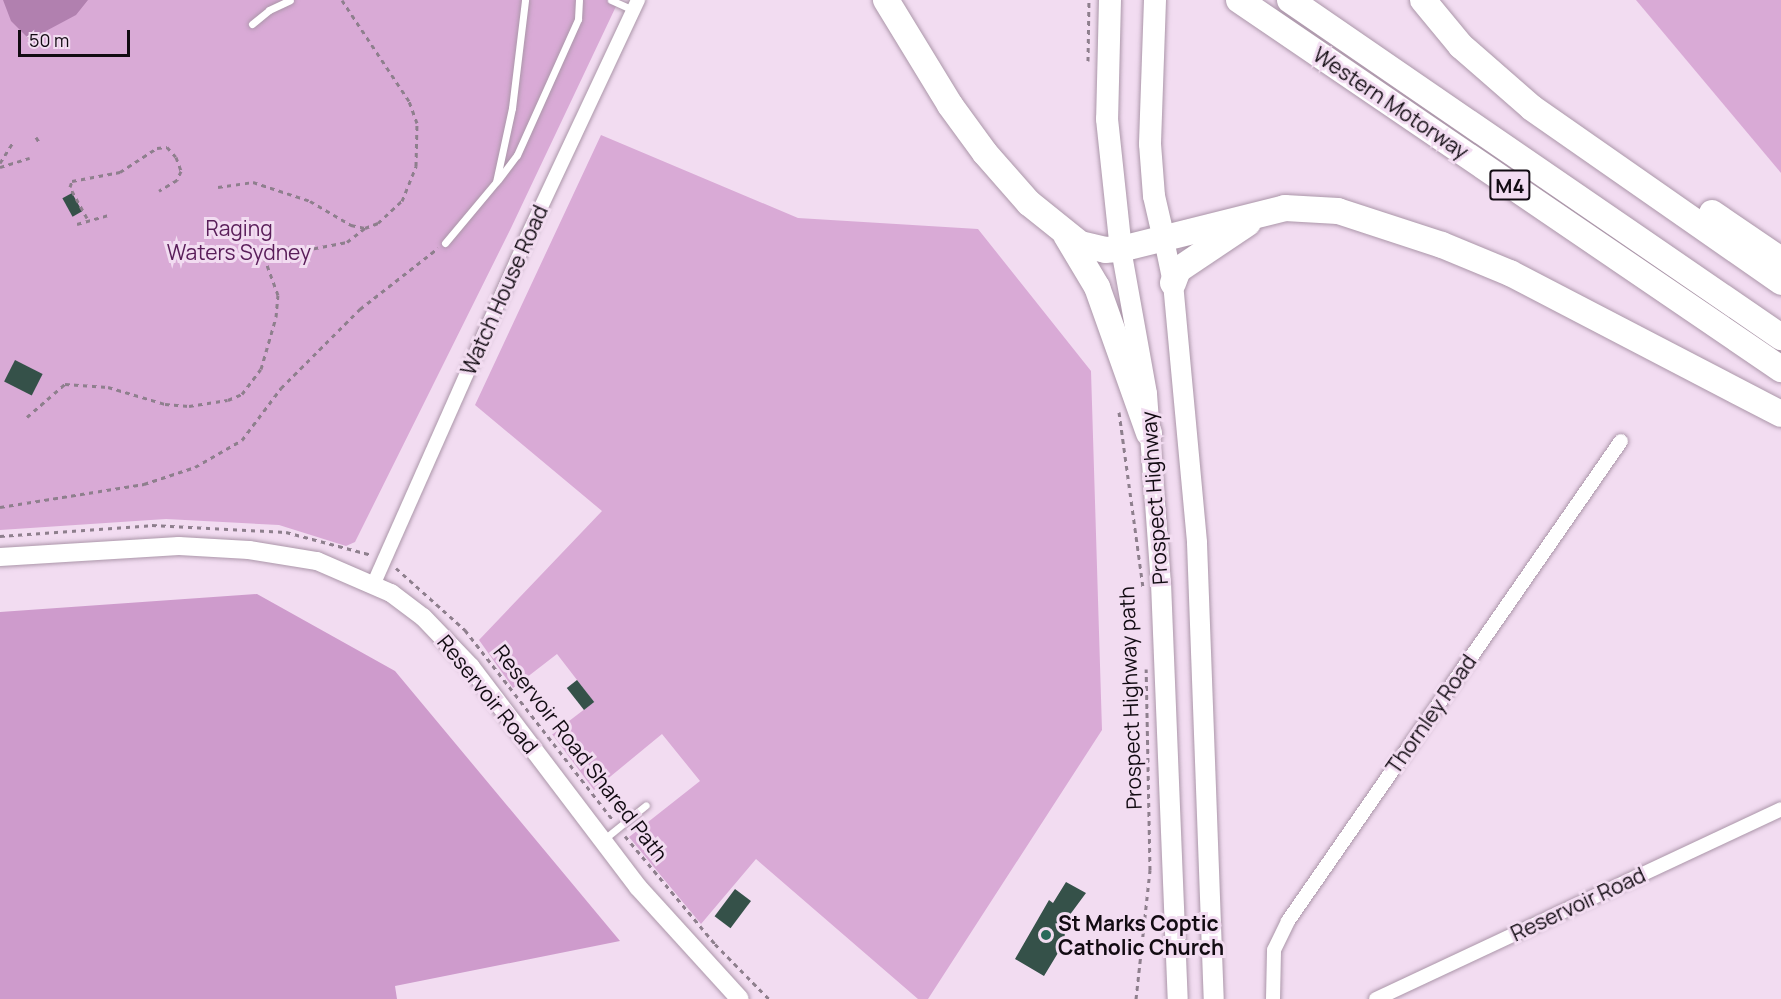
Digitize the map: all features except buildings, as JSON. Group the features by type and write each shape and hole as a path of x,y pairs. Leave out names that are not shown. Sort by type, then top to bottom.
{"highway":[{"path":"886,0 950,105 985,153 1029,203 1065,234 1092,248 1121,249 1163,235 1309,206 1338,211 1442,245 1540,288 1781,414"},
{"name":"Western Motorway","path":"1239,0 1781,369"},
{"name":"Western Motorway","path":"1290,0 1781,337"},
{"path":"1423,0 1461,46 1532,108 1781,282"},
{"path":"1532,108 1572,118 1781,260"},
{"path":"1173,283 1178,270 1261,214"},
{"path":"1065,234 1096,287 1149,433"}],"main road":[{"name":"Prospect Highway","path":"1110,0 1107,119 1121,249 1147,394 1161,583 1178,999"},
{"name":"Prospect Highway","path":"1155,4 1150,144 1154,196 1173,283 1197,543 1214,999"}],"street":[{"name":"Watch House Road","path":"374,583 527,237 636,5"},
{"name":"Thornley Road","path":"1274,999 1274,950 1288,921 1621,441"},
{"name":"Reservoir Road","path":"0,557 214,547 308,559 374,583 423,617 471,667 601,841 680,936 740,999"},
{"name":"Reservoir Road","path":"1376,999 1781,808"}],"lane":[{"path":"252,24 269,10 290,0"},
{"path":"496,182 512,108 525,0"},
{"path":"445,243 517,155 578,19 579,0"},
{"path":"611,0 636,5"},
{"path":"601,841 646,805"}],"path":[{"path":"27,417 65,384 108,387 165,404 189,406 228,400 242,394 261,369 276,317 278,295 264,254 270,246 305,250 346,242 392,212 410,185 419,144 417,123 409,100 342,0"},
{"path":"36,137 39,142"},
{"path":"0,165 14,141"},
{"path":"87,218 70,183 120,172 157,148 167,147 176,157 181,171 177,180 159,191"},
{"path":"0,165 30,158"},
{"path":"218,187 253,182 310,201 351,225 365,228"},
{"path":"77,224 87,218 111,214"},
{"path":"0,507 144,484 195,466 242,440 281,388 360,309 445,243"},
{"name":"Prospect Highway path","path":"1118,404 1135,553 1143,590"},
{"name":"Reservoir Road Shared Path","path":"398,569 465,630 618,827 733,963 769,999"},
{"name":"Prospect Highway path","path":"1136,999 1150,870 1146,665"}],"green space":[{"name":"Raging Waters Sydney","path":"0,0 619,0 511,228 355,542 346,546 279,525 166,519 0,530"},
{"path":"1636,0 1781,0 1781,173"},
{"path":"601,135 798,218 978,229 1091,371 1102,730 928,999 918,999 756,859 701,924 629,837 700,781 662,734 594,790 552,734 594,702 557,654 513,688 479,640 602,511 475,405"}],"shaded area":[{"path":"3,0 88,0 76,15 46,31 35,45 11,21"},
{"path":"257,594 395,671 620,941 395,986 397,999 0,999 0,612"}],"place":[{"name":"St Marks Coptic Catholic Church","path":"1046,935"}]}
